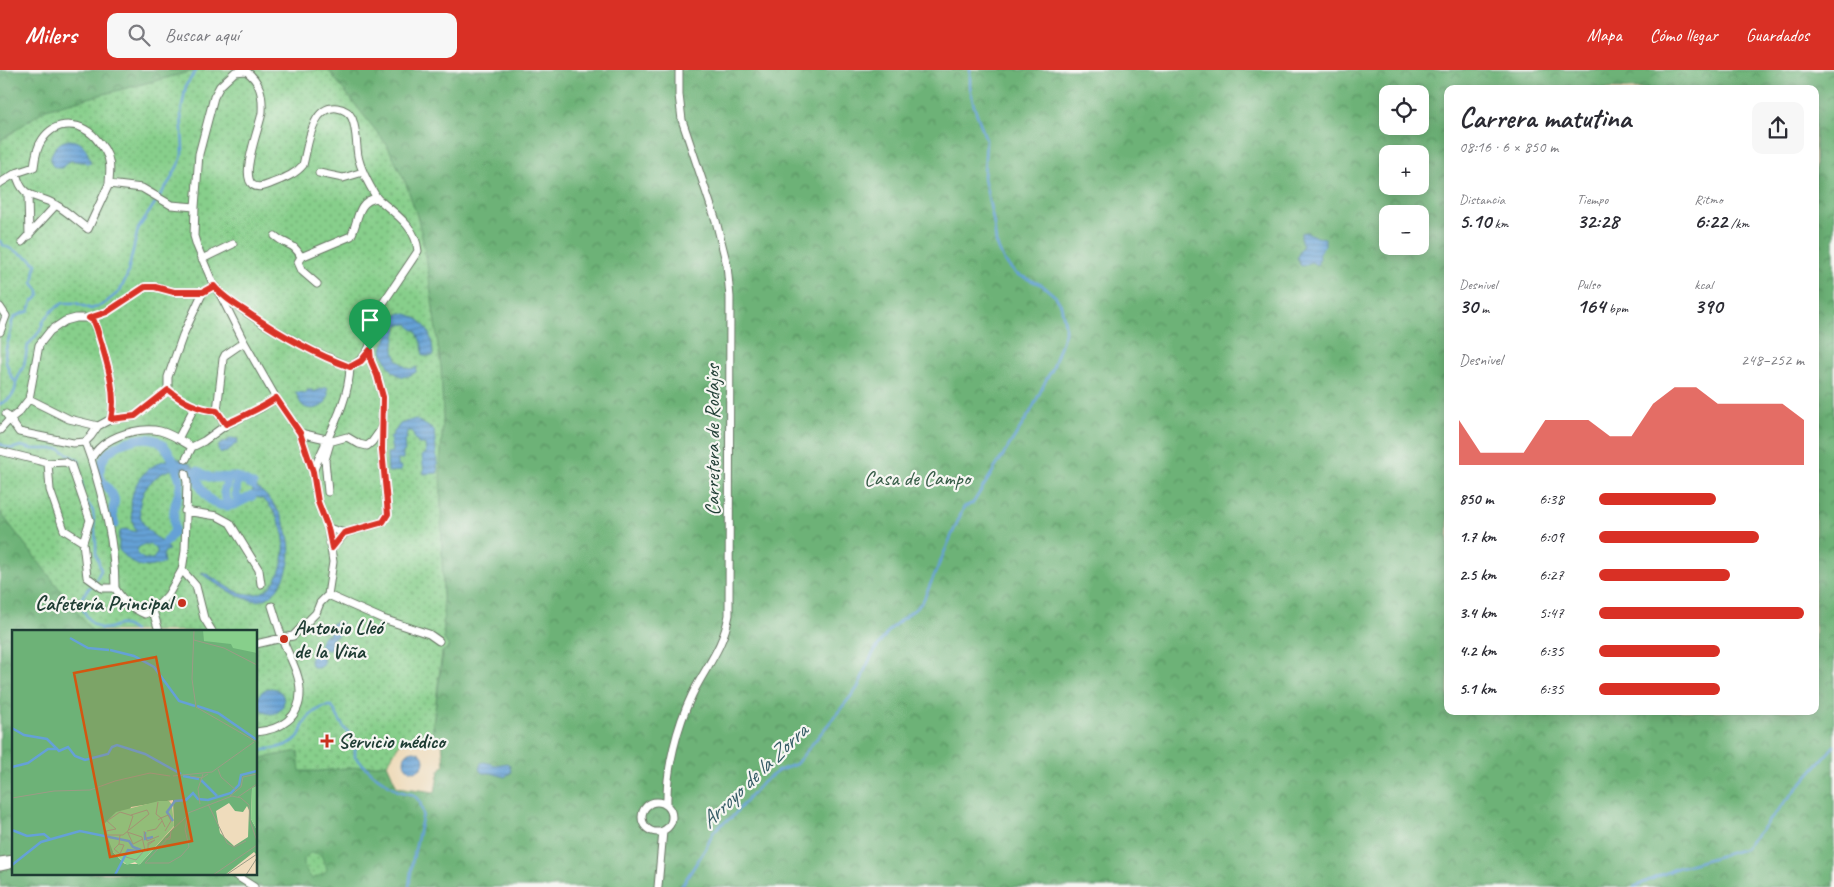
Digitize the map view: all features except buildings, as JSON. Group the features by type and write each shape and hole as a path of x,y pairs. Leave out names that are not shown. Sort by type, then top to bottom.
{"street":[{"name":"Carretera de Rodajos","path":"667,804 673,751 681,721 693,694 720,647 729,615 730,297 728,265 716,221 682,120 678,95 679,70"},
{"path":"258,644 293,636 316,613 320,603 328,595 333,562 328,528 318,502 313,472 300,433 276,398 244,342 220,294 214,286 194,236 199,154 214,96 220,86 236,72 246,71 254,77 262,96 262,114 248,166 251,182 258,186 265,186 299,170 303,165 315,121 320,112 328,108 344,110 350,114 353,121 358,158 363,172 377,198 407,224 414,234 418,251 374,318 370,350 371,361 383,397 382,450 388,514 383,522 344,533 328,528"},
{"path":"0,184 16,172 34,166 41,141 56,127 66,125 76,125 85,128 106,152 110,162 109,184 88,229 56,205 28,195 19,185 16,172"},
{"path":"299,170 309,171"},
{"path":"319,173 343,178 363,172"},
{"path":"109,184 142,188 171,205 195,207"},
{"path":"28,195 29,236"},
{"path":"317,284 302,271 298,262 308,253 325,248 351,236 362,205 371,199 377,198"},
{"path":"22,242 56,205"},
{"path":"274,236 294,246 302,257"},
{"path":"202,259 233,244"},
{"path":"0,430 8,417 19,412 28,399 40,345 50,331 76,318 89,318 107,312 145,287 155,287 174,292 203,292 214,286"},
{"path":"168,390 168,377 172,363 203,292"},
{"path":"220,294 262,323 311,350 350,367"},
{"path":"0,307 6,316 0,332"},
{"path":"89,318 94,321 97,329 113,389 114,403 111,419"},
{"path":"226,424 217,411 224,357 244,342"},
{"path":"350,367 361,361 370,350"},
{"path":"313,472 327,442 350,382 350,367"},
{"path":"168,390 182,401 217,411"},
{"path":"8,417 20,432 73,443 85,442 98,426 111,419 135,416 168,390"},
{"path":"186,459 192,447 204,441 226,424 261,408 276,398"},
{"path":"28,399 69,419 98,426"},
{"path":"178,439 195,406"},
{"path":"300,433 327,442 347,438 366,446 372,442 383,428"},
{"path":"92,459 97,450 106,442 119,436 150,430 156,430 192,447"},
{"path":"85,442 92,459 107,512 113,550 115,588 131,608 145,614 153,611 168,595 182,570 185,550 187,482 184,474"},
{"path":"327,442 324,460 328,492"},
{"path":"0,451 48,463 65,462 71,465 90,520 83,542 87,577 102,588 115,588"},
{"path":"48,463 50,490 64,530 83,542"},
{"path":"185,511 217,516 230,523 259,570 261,584"},
{"path":"332,548 344,533"},
{"path":"182,570 196,586 204,618 211,630"},
{"path":"328,595 383,619 429,634 439,641"},
{"path":"258,732 272,730 291,718 298,706 300,690 272,606"},
{"path":"153,611 159,630"},
{"path":"657,801 667,804 673,817 669,826 662,831 656,832 646,827 642,814 647,805 657,801"},
{"path":"658,887 662,831"},
{"path":"234,874 254,887"}],"green space":[{"path":"0,70 197,70 46,109 0,141"},
{"path":"197,70 328,70 387,145 406,184 418,219 426,256 441,368 443,418 440,465 444,639 449,647 442,652 431,741 400,743 387,764 319,771 300,771 298,751 258,759 258,630 91,630 0,512 0,141 46,109"},
{"name":"Casa de Campo","path":"328,70 1834,70 1834,887 0,887 0,512 91,630 12,630 12,874 258,874 258,759 298,751 301,771 387,764 397,787 435,792 439,771 444,765 442,741 431,741 443,651 449,647 444,639 440,465 443,418 441,368 426,256 418,219 406,184 387,145"},
{"path":"310,853 321,855 327,869 325,873 312,879 304,867 304,859"}],"water":[{"path":"68,140 78,142 84,147 91,163 71,161 62,168 56,168 52,165 51,156 53,151 62,142"},
{"path":"1307,232 1316,237 1325,238 1325,246 1319,252 1320,258 1317,265 1311,262 1303,266 1300,265 1297,257 1303,245 1301,233"},
{"path":"401,313 416,318 426,327 433,348 433,356 423,356 422,345 416,330 413,330 408,324 397,325 394,351 398,361 411,369 417,367 416,372 406,376 394,373 382,350 388,335 390,318"},
{"path":"327,387 328,398 323,405 313,409 303,406 295,392 307,393 307,390 313,390 313,392"},
{"path":"415,419 434,430 438,473 424,474 422,455 426,454 425,444 418,444 412,431 407,431 406,441 404,441 405,451 403,452 403,459 398,459 398,466 401,466 401,471 388,472 387,453 392,452 390,438 400,424"},
{"path":"232,438 238,439 237,444 228,452 221,453 218,450 219,445"},
{"path":"172,458 179,459 189,463 197,471 196,474 180,469 169,470 154,479 143,493 140,501 140,510 143,523 169,550 165,551 163,556 164,563 144,567 129,560 119,550 119,535 121,530 125,529 136,532 132,519 132,496 141,476 160,462","holes":["145,544 151,545 157,550 153,559 144,559 138,555 137,550 139,547"]},
{"path":"253,485 274,504 287,530 290,544 290,558 280,585 268,597 256,601 230,592 201,573 203,572 237,591 248,594 258,594 266,590 277,577 281,568 284,549 282,531 269,505 263,500 252,496"},
{"path":"338,621 342,624 344,630 332,639 330,650 325,650 320,645 321,639 325,635 329,635 331,624"},
{"path":"314,654 320,654 324,661 320,668 314,668 310,664 310,658"},
{"path":"271,688 280,692 284,701 280,710 271,714 262,710 258,701 262,692"},
{"path":"414,751 421,754 424,761 421,768 414,771 407,768 404,761 407,754"},
{"path":"481,763 496,765 507,763 510,766 511,772 505,777 491,773 482,773 479,769"}],"waterway":[{"path":"16,382 24,365 28,345 40,331 44,320 54,309 63,303 76,303 91,309 104,304 120,291 127,276 138,229 171,179 181,159 183,149 181,113 186,85 197,70"},
{"name":"Arroyo de la Zorra","path":"681,887 706,848 714,831 731,818 763,782 778,771 796,764 856,690 871,656 888,632 923,601 964,507 973,503 1031,411 1052,370 1065,333 1061,305 1056,297 1042,285 1016,274 1004,261 996,243 984,178 986,140 974,106 970,87 970,70"},
{"path":"0,241 3,245 31,259 36,264 33,283 39,291 39,296 32,302 29,311 16,316 12,321 5,355 10,374 16,382 16,386 12,396 0,404"},
{"path":"115,524 113,518 115,499 102,482 100,474 103,461 113,448 121,444 147,438 154,440 166,448 171,455 180,480 180,488 174,510 174,532 165,543"},
{"path":"0,444 11,449 21,446 32,449 60,449 79,461 79,472 83,490"},
{"path":"197,471 211,478 237,477 253,485"},
{"path":"196,474 204,493 219,505 233,505 252,496"},
{"path":"237,477 236,495 239,502"},
{"path":"228,478 224,493 229,505"},
{"path":"87,502 93,511 96,554 101,570 95,582"},
{"path":"92,585 82,598 84,611 89,620 100,628 105,629 123,625 132,630"},
{"path":"258,751 278,748 293,741 298,737 306,720 312,714 324,707 332,706 344,728 352,736 355,743 355,757 373,774 398,791 414,795 420,802 423,814 412,863 409,887"},
{"path":"1634,887 1677,868 1744,849 1834,746"}],"place":[{"name":"Cafetería Principal","path":"182,603"},
{"name":"Antonio Lleó de la Viña","path":"284,639"},
{"name":"Servicio médico","path":"327,741"}],"route":[{"path":"214,286 220,294 262,323 333,361 350,367 361,361 370,350 371,361 383,397 382,450 388,514 383,522 344,533 332,548 328,528 318,502 313,472 300,433 276,398 261,408 226,424 217,411 200,409 182,401 168,390 135,416 111,419 114,403 113,389 97,329 94,321 89,318 107,312 145,287 155,287 174,292 203,292 214,286"}]}
